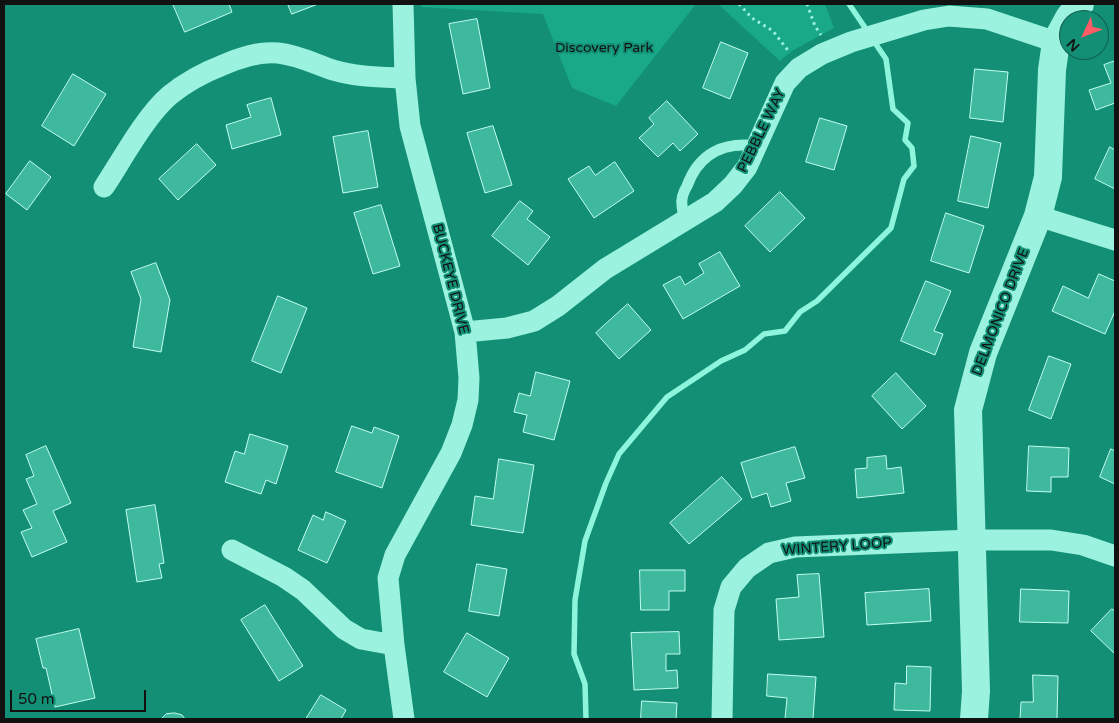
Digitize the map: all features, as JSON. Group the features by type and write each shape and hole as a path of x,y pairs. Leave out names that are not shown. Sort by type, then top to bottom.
{"street":[{"name":"BUCKEYE DRIVE","path":"403,4 404,78 410,126 465,332 469,378 468,400 462,425 451,453 395,555 388,578 394,645 404,719"},
{"name":"DELMONICO DRIVE","path":"974,719 976,691 968,410 983,353 1038,216 1048,177 1052,70 1056,42 1069,18 1080,4"},
{"name":"PEBBLE WAY","path":"465,332 507,328 534,321 558,306 605,269 715,202 734,185 747,167 786,83 799,68 822,54 851,42 924,20 949,16 987,19 1056,42"},
{"path":"104,187 153,112 170,95 206,72 232,61 253,54 278,53 356,76 404,78"},
{"path":"1038,216 1115,240"},
{"name":"WINTERY LOOP","path":"722,719 724,610 731,587 747,568 769,553 795,547 971,540 1051,540 1083,545 1115,556"},
{"path":"232,550 284,576 303,590 344,629 361,639 394,645"}],"lane":[{"path":"685,220 682,204 685,190 691,175 702,161 714,152 729,145 758,146"}],"path":[{"path":"739,4 752,18 773,31 792,56"},
{"path":"807,4 815,26 823,38"}],"green space":[{"name":"Discovery Park","path":"421,4 696,4 616,106 572,88 543,14 421,7"},
{"path":"718,4 825,4 834,28 790,52 780,61"}],"building":[{"path":"173,4 229,4 232,12 185,32"},
{"path":"288,4 318,4 292,14"},
{"path":"477,19 490,88 463,94 449,24"},
{"path":"721,42 748,53 730,99 703,88"},
{"path":"1115,61 1115,103 1096,110 1089,90 1111,83 1104,65"},
{"path":"975,69 1008,72 1003,122 970,118"},
{"path":"73,74 106,94 74,146 42,126"},
{"path":"271,98 281,135 232,149 226,125 251,117 247,105"},
{"path":"667,101 698,134 680,151 673,143 658,157 639,138 654,124 649,118"},
{"path":"820,118 847,126 834,170 806,162"},
{"path":"493,126 512,185 485,193 467,133"},
{"path":"368,131 378,187 343,193 333,137"},
{"path":"971,136 1001,143 988,208 958,201"},
{"path":"197,144 216,165 178,200 159,179"},
{"path":"1110,147 1115,150 1115,189 1095,179"},
{"path":"30,161 51,177 27,210 6,194"},
{"path":"615,162 634,191 594,218 568,179 589,166 595,175"},
{"path":"780,192 805,218 770,252 745,226"},
{"path":"520,201 533,211 527,219 550,237 528,265 492,236"},
{"path":"381,205 400,266 373,274 354,213"},
{"path":"946,213 984,226 969,273 931,261"},
{"path":"720,252 740,286 683,319 663,285 680,276 685,285 704,273 699,264"},
{"path":"156,263 170,300 161,352 133,347 141,299 131,272"},
{"path":"1099,274 1115,281 1115,311 1105,334 1052,311 1063,286 1088,298"},
{"path":"926,281 951,291 934,331 943,334 935,355 901,341"},
{"path":"278,296 307,308 281,373 252,361"},
{"path":"628,304 651,330 619,359 596,333"},
{"path":"1049,356 1071,364 1051,419 1029,410"},
{"path":"536,372 570,381 554,440 523,432 527,415 514,412 519,393 530,396"},
{"path":"896,373 926,406 902,429 872,396"},
{"path":"352,426 372,433 374,427 399,436 382,488 336,472"},
{"path":"250,434 288,446 276,484 266,480 261,494 225,482 235,451 244,454"},
{"path":"46,446 71,503 53,511 67,542 32,557 21,532 32,528 23,510 37,504 26,479 34,476 26,455"},
{"path":"1029,446 1069,448 1068,477 1051,477 1051,492 1027,491"},
{"path":"795,447 805,478 786,483 791,501 771,507 767,493 752,498 741,463"},
{"path":"1111,449 1115,451 1115,484 1100,477"},
{"path":"886,456 887,469 901,467 904,493 857,498 855,469 867,468 867,458"},
{"path":"499,459 534,465 523,533 471,525 475,496 493,499"},
{"path":"722,477 742,499 689,544 670,523"},
{"path":"155,505 164,563 159,564 162,578 137,582 126,510"},
{"path":"326,512 346,521 327,563 298,550 313,515 323,520"},
{"path":"477,564 507,569 499,616 469,611"},
{"path":"640,570 685,570 685,591 669,591 669,610 641,610"},
{"path":"819,574 824,637 779,640 776,599 799,597 797,575"},
{"path":"929,589 931,621 867,625 865,593"},
{"path":"1021,589 1069,591 1068,623 1020,622"},
{"path":"265,605 303,666 279,681 241,620"},
{"path":"1112,609 1115,611 1115,654 1091,631"},
{"path":"79,629 95,698 55,707 46,668 43,668 36,639"},
{"path":"679,632 680,654 666,654 666,671 677,670 678,688 634,690 631,633"},
{"path":"467,633 509,658 487,697 444,672"},
{"path":"907,666 931,667 930,711 894,710 895,683 906,684"},
{"path":"768,674 816,677 813,719 785,719 787,698 767,696"},
{"path":"1033,675 1058,676 1057,719 1020,719 1021,702 1033,702"},
{"path":"321,695 346,710 341,719 306,719"},
{"path":"642,701 677,703 676,719 641,719"},
{"path":"175,713 182,715 185,719 161,719 166,714"}],"waterway":[{"path":"849,4 868,32"},
{"path":"586,719 585,684 574,654 575,600 585,541 606,483 619,454 667,397 721,361 745,350 764,334 785,331 800,312 817,301 891,228 904,179 914,166 912,148 905,140 908,123 893,109 886,59 873,40"}]}
